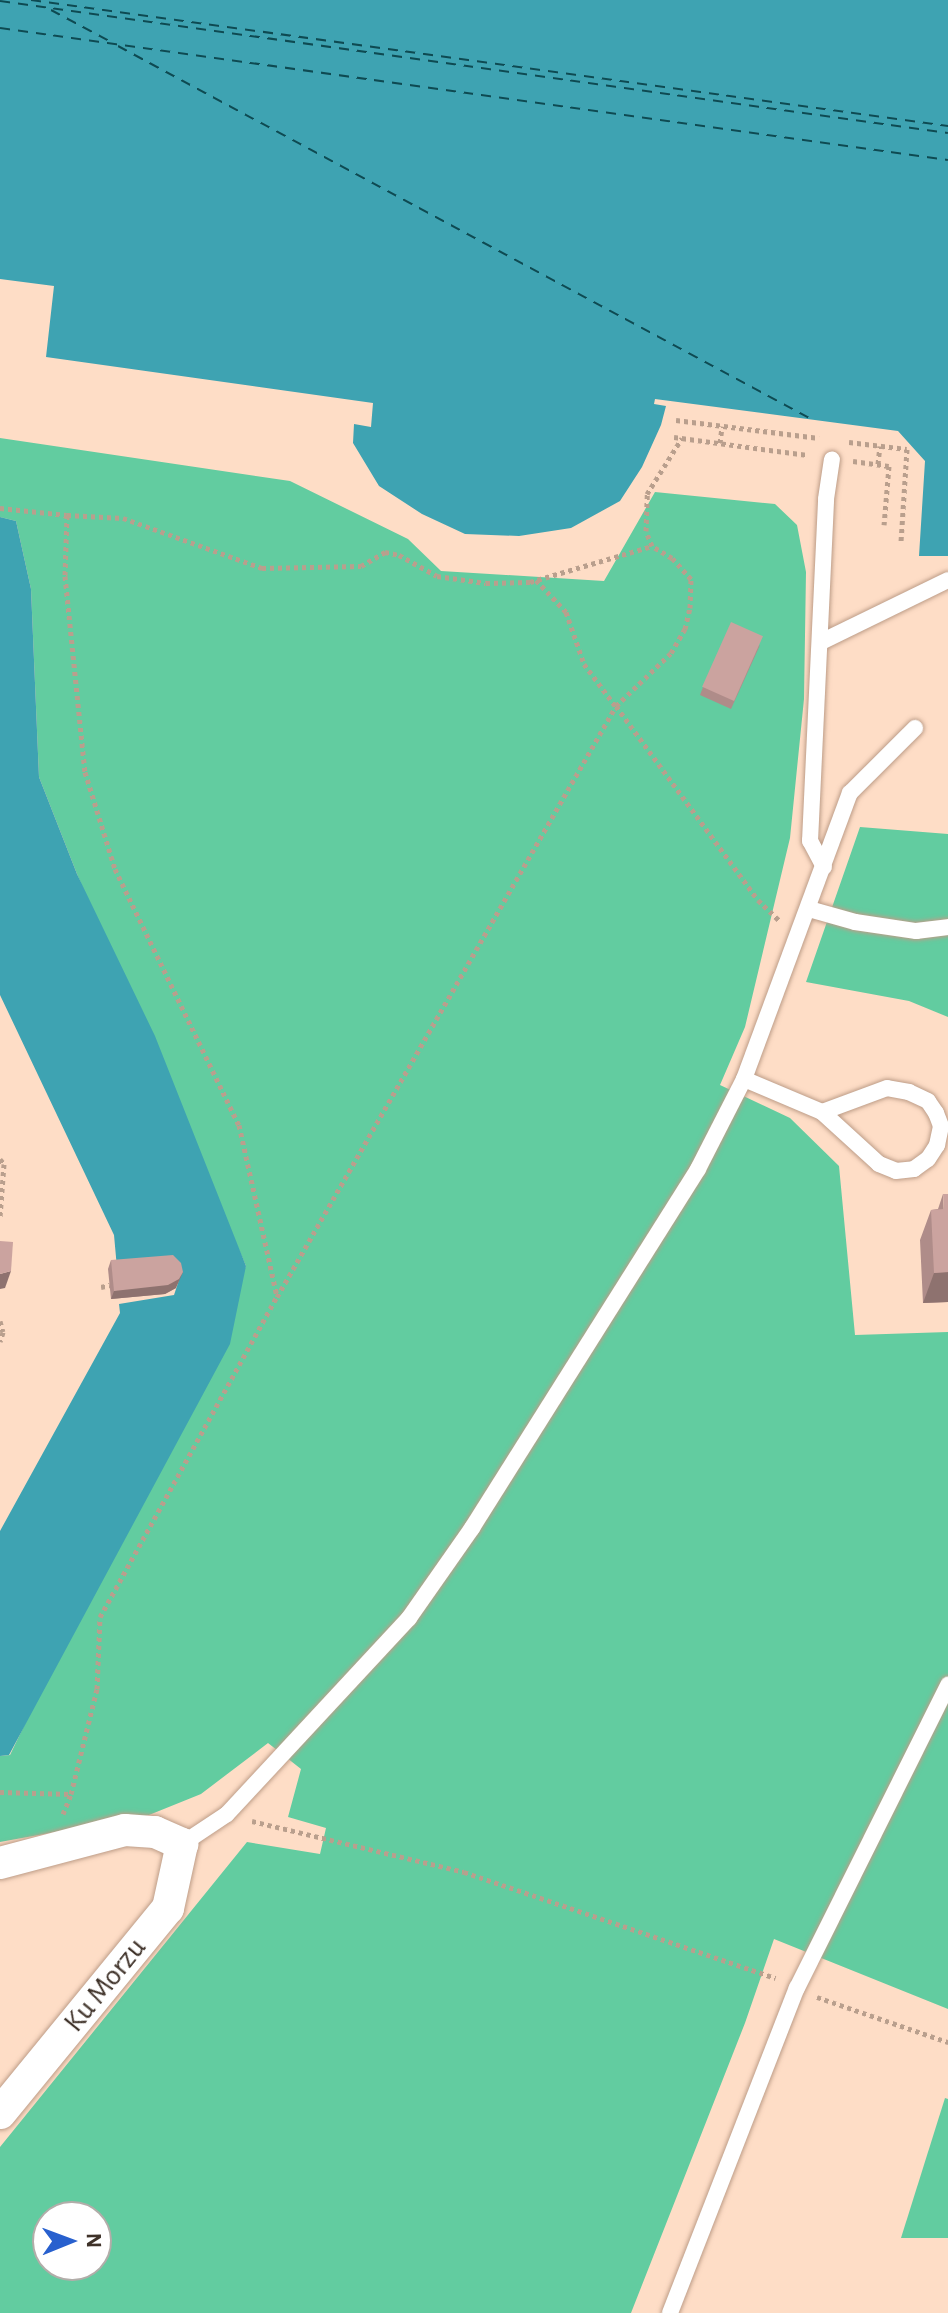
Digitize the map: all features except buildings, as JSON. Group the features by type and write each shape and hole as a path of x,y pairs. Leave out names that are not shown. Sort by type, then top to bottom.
{"street":[{"path":"0,1863 125,1830 155,1832 182,1844"},
{"name":"Ku Morzu","path":"0,2113 168,1908 182,1844"}],"lane":[{"path":"824,867 810,841 826,499 832,459"},
{"path":"821,642 948,580"},
{"path":"182,1844 227,1814 409,1618 454,1553 698,1169 744,1079 850,793 915,728"},
{"path":"809,909 855,922 916,931 948,927"},
{"path":"744,1079 822,1112 879,1164 896,1171 914,1169 928,1159 937,1145 941,1126 928,1101 909,1092 887,1088 822,1112"},
{"path":"670,2313 797,1988 948,1685"}],"path":[{"path":"676,420 907,449 901,541"},
{"path":"720,443 722,426"},
{"path":"674,437 889,466 884,525"},
{"path":"56,1848 60,1821 71,1794 97,1689 100,1617 277,1297 616,706 671,653 685,629 690,608 691,579 672,558 652,546 646,531 647,494 682,438"},
{"path":"878,464 880,446"},
{"path":"0,508 123,518 262,568 361,566 385,552 399,555 437,576 486,583 536,580 652,546"},
{"path":"67,515 65,576 85,772 115,869 239,1125 277,1297"},
{"path":"536,580 566,612 584,664 758,900 797,937"},
{"path":"0,1159 4,1164 0,1217"},
{"path":"101,1287 110,1285"},
{"path":"0,1321 3,1332 0,1342"},
{"path":"0,1792 71,1794"},
{"path":"227,1814 464,1872 743,1965 844,2009 948,2042"}],"green space":[{"path":"0,438 290,481 408,539 441,571 604,581 655,492 775,504 797,525 806,572 804,699 790,838 745,1027 720,1085 790,1118 839,1166 855,1335 948,1332 948,2009 774,1939 745,2023 631,2313 0,2313 0,2147 247,1842 320,1854 326,1828 288,1817 301,1769 268,1743 201,1794 149,1815 0,1842 0,1756 10,1755 246,1266 77,874 39,777 31,589 16,521 0,517"},
{"path":"860,827 948,834 948,1017 909,1001 806,982"},
{"path":"945,2098 948,2099 948,2238 901,2238"}],"water":[{"path":"0,0 948,0 948,556 919,556 925,461 898,431 655,399 654,404 666,406 661,425 642,467 620,501 571,528 519,536 465,534 422,514 379,486 353,443 354,424 371,427 373,403 46,357 54,286 0,279"},
{"path":"0,517 16,521 31,589 39,777 77,874 155,1036 246,1266 230,1344 9,1755 0,1756 0,1531 120,1313 119,1304 174,1295 180,1277 117,1268 114,1235 0,995"}],"ferry route":[{"path":"31,0 948,126"},
{"path":"0,1 948,133"},
{"path":"51,10 113,43"},
{"path":"0,28 948,160"},
{"path":"118,46 813,420"}]}
